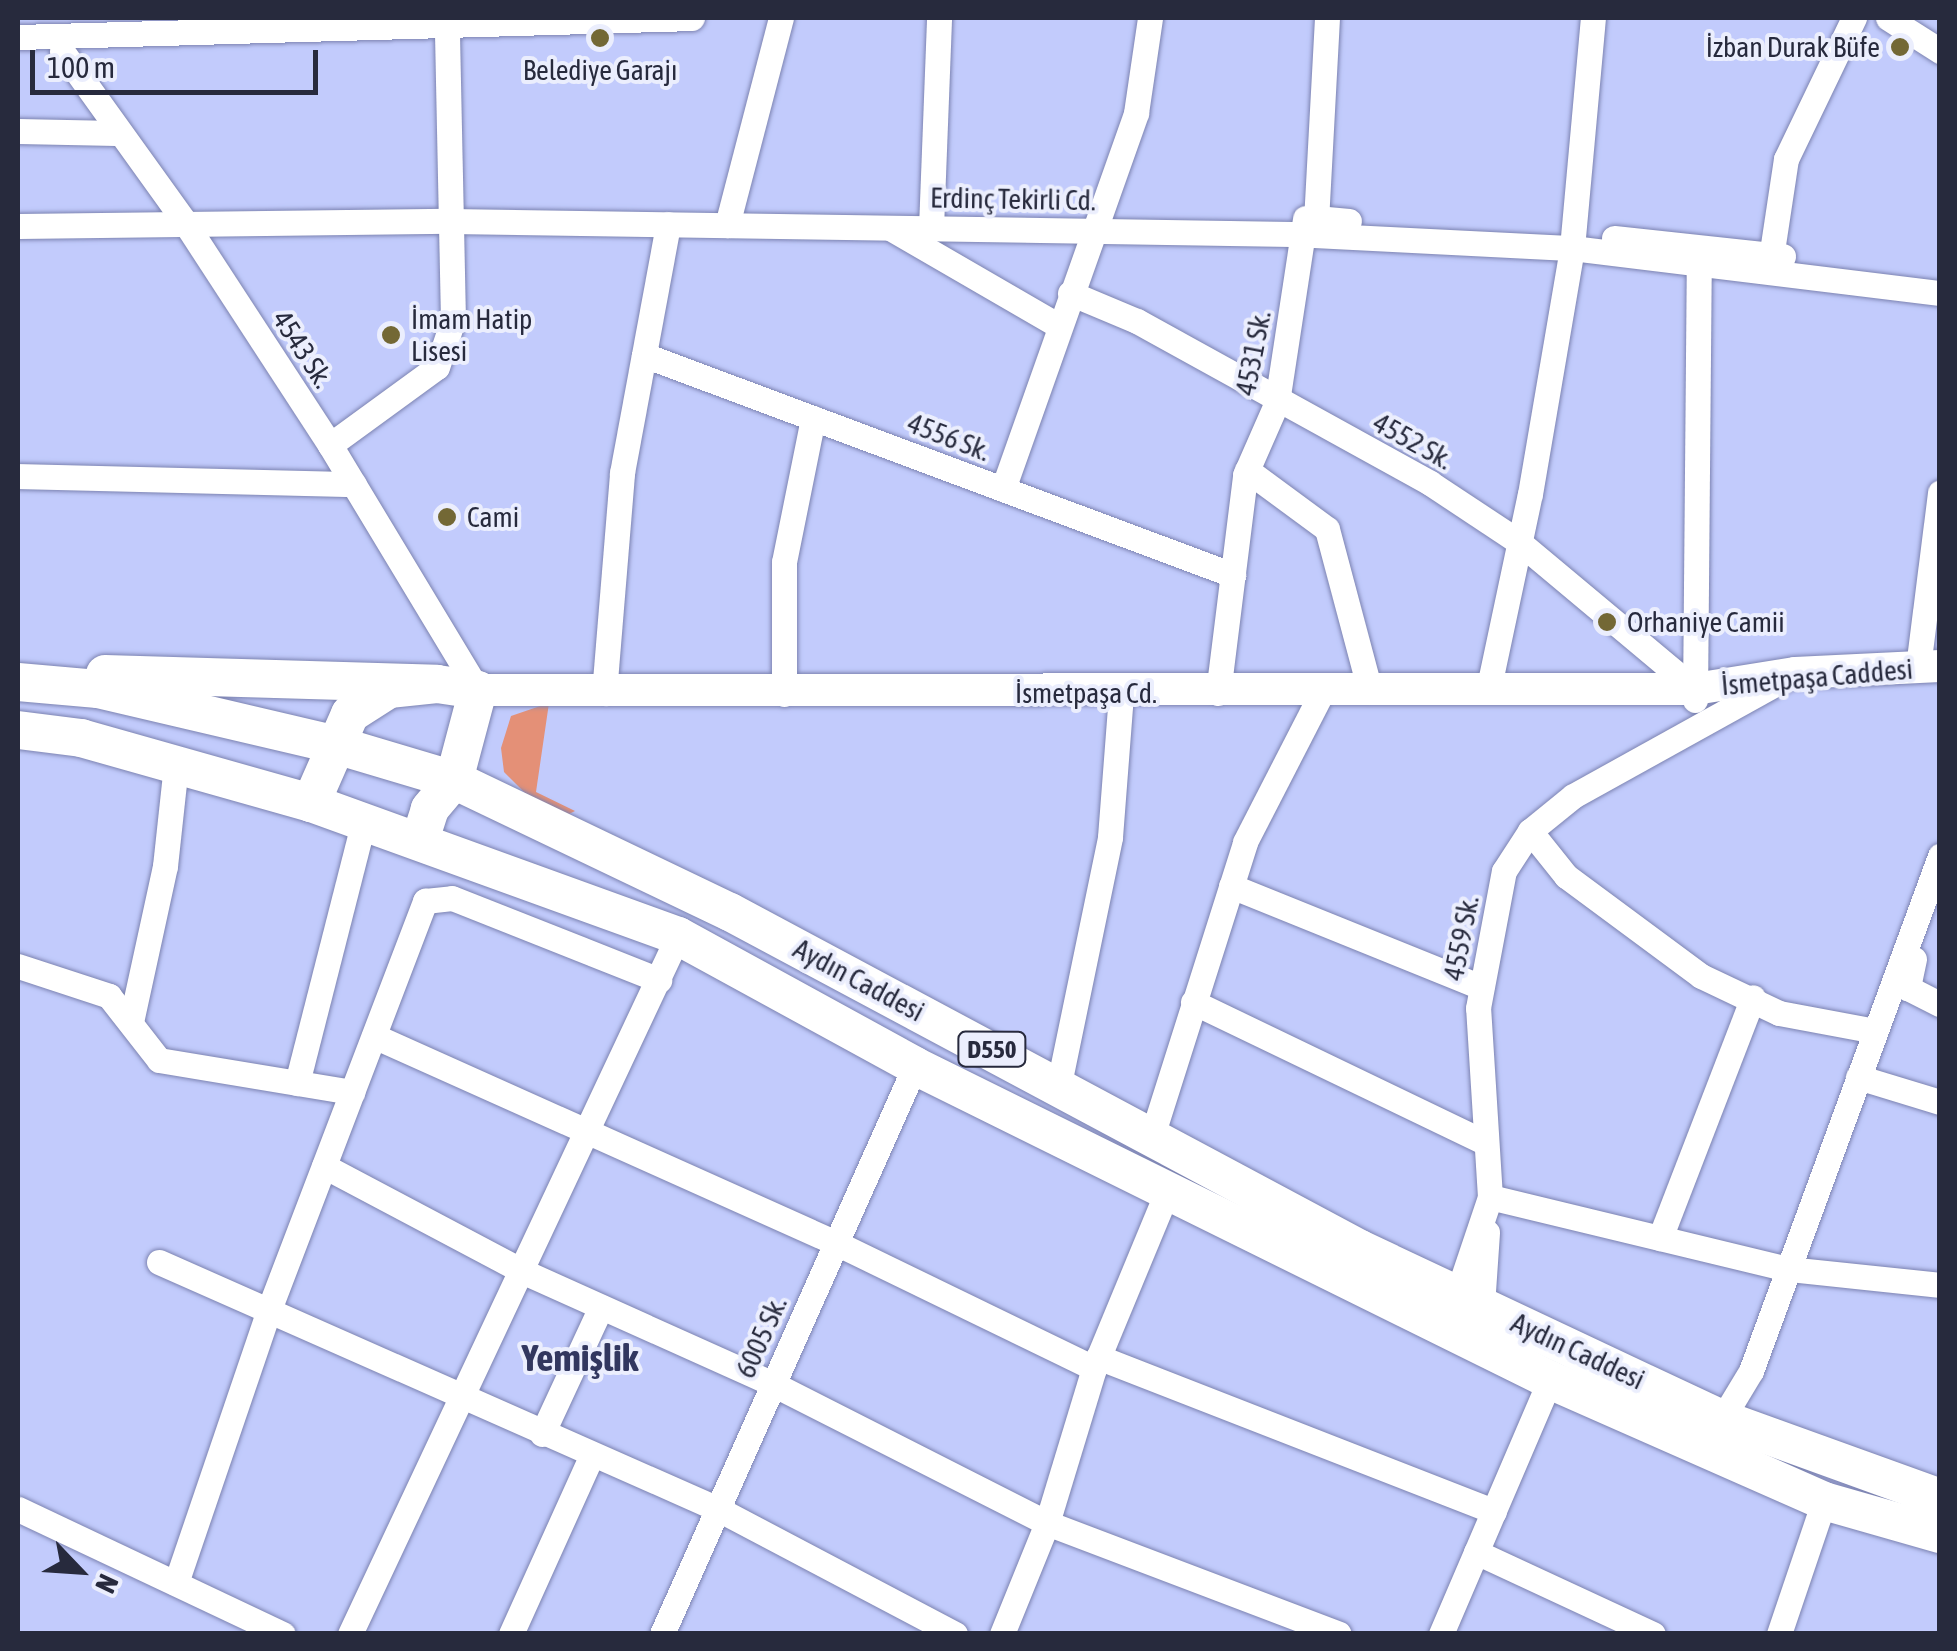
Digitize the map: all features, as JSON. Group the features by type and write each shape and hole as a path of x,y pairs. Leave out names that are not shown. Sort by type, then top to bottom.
{"highway":[{"path":"25,683 118,674 437,684 477,702"},
{"name":"Aydın Caddesi","path":"25,683 98,688 334,744 454,780 1059,1084 1469,1300 1722,1418 1940,1498"},
{"path":"311,802 350,714 388,690 437,684"},
{"path":"420,839 430,809 454,780 477,702"},
{"path":"477,702 480,749 496,782 532,816"},
{"name":"Aydın Caddesi","path":"18,730 82,738 311,802 678,936 915,1066 1169,1187 1550,1380 1824,1501 1940,1534"}],"main road":[{"name":"İsmetpaşa Caddesi","path":"1695,690 1795,673 1929,667"},
{"name":"İsmetpaşa Cd.","path":"477,702 604,692 1695,690"}],"street":[{"path":"18,38 692,18"},
{"path":"727,225 781,18"},
{"path":"931,228 940,18"},
{"path":"1003,489 1091,231 1136,113 1150,18"},
{"name":"4531 Sk.","path":"1218,693 1248,470 1278,402 1304,234 1311,18"},
{"path":"1327,18 1316,218 1573,241 1940,283"},
{"path":"1488,691 1520,542 1573,241 1592,18"},
{"path":"1770,263 1786,159 1854,18"},
{"path":"1888,18 1940,51"},
{"path":"1916,18 1940,36"},
{"path":"330,445 437,368 453,320 447,26"},
{"name":"4543 Sk.","path":"62,51 116,134 184,221 330,445 477,702"},
{"path":"18,131 116,134"},
{"name":"Erdinç Tekirli Cd.","path":"18,226 184,221 450,221 1573,241 1699,265 1770,263 1940,293"},
{"path":"604,692 622,472 668,224"},
{"path":"889,228 1059,326"},
{"path":"1697,729 1699,265"},
{"name":"4552 Sk.","path":"1070,294 1137,321 1430,483 1520,542 1695,690"},
{"name":"4556 Sk.","path":"644,355 1233,575"},
{"path":"784,694 784,562 813,418"},
{"path":"1248,470 1327,528 1370,692"},
{"path":"18,476 354,484"},
{"path":"1929,667 1940,492"},
{"name":"4559 Sk.","path":"1469,1300 1490,1197 1484,1142 1482,988 1504,870 1530,831 1573,796 1795,673"},
{"path":"1152,1136 1245,842 1322,692"},
{"path":"1059,1084 1110,837 1121,693"},
{"path":"131,1022 165,866 176,764"},
{"path":"297,1083 364,820"},
{"path":"1530,831 1566,876 1701,976 1778,1012 1875,1031"},
{"path":"1722,1418 1751,1371 1940,856"},
{"path":"1230,886 1482,988"},
{"path":"1940,888 1908,988 1940,1004"},
{"path":"176,1583 270,1307 425,902 436,896 659,980"},
{"path":"350,1634 524,1272 678,936"},
{"path":"18,966 109,996 158,1060 352,1092"},
{"path":"1890,989 1940,1016"},
{"path":"1660,1238 1752,997"},
{"path":"1193,1002 1484,1142"},
{"path":"374,1036 588,1129 1096,1362 1494,1511"},
{"name":"6005 Sk.","path":"662,1634 915,1066"},
{"path":"1858,1077 1940,1102"},
{"path":"324,1166 524,1272 773,1384 1047,1523 1339,1634"},
{"path":"1002,1634 1047,1523 1096,1362 1169,1187"},
{"path":"1490,1197 1788,1269 1940,1285"},
{"path":"159,1262 270,1307 463,1400 718,1508 955,1634"},
{"path":"542,1434 601,1307"},
{"path":"1441,1634 1550,1380"},
{"path":"511,1634 592,1455"},
{"path":"1780,1634 1824,1501"},
{"path":"18,1509 283,1634"},
{"path":"1476,1552 1653,1634"}],"shaded area":[{"path":"549,703 536,792 575,811 567,815 530,798 504,772 501,748 511,716"}],"place":[{"name":"Belediye Garajı","path":"600,38"},
{"name":"İzban Durak Büfe","path":"1900,47"},
{"name":"İmam Hatip Lisesi","path":"391,335"},
{"name":"Cami","path":"447,517"},
{"name":"Orhaniye Camii","path":"1607,622"}],"district":[{"name":"Yemişlik","path":"580,1358"}]}
